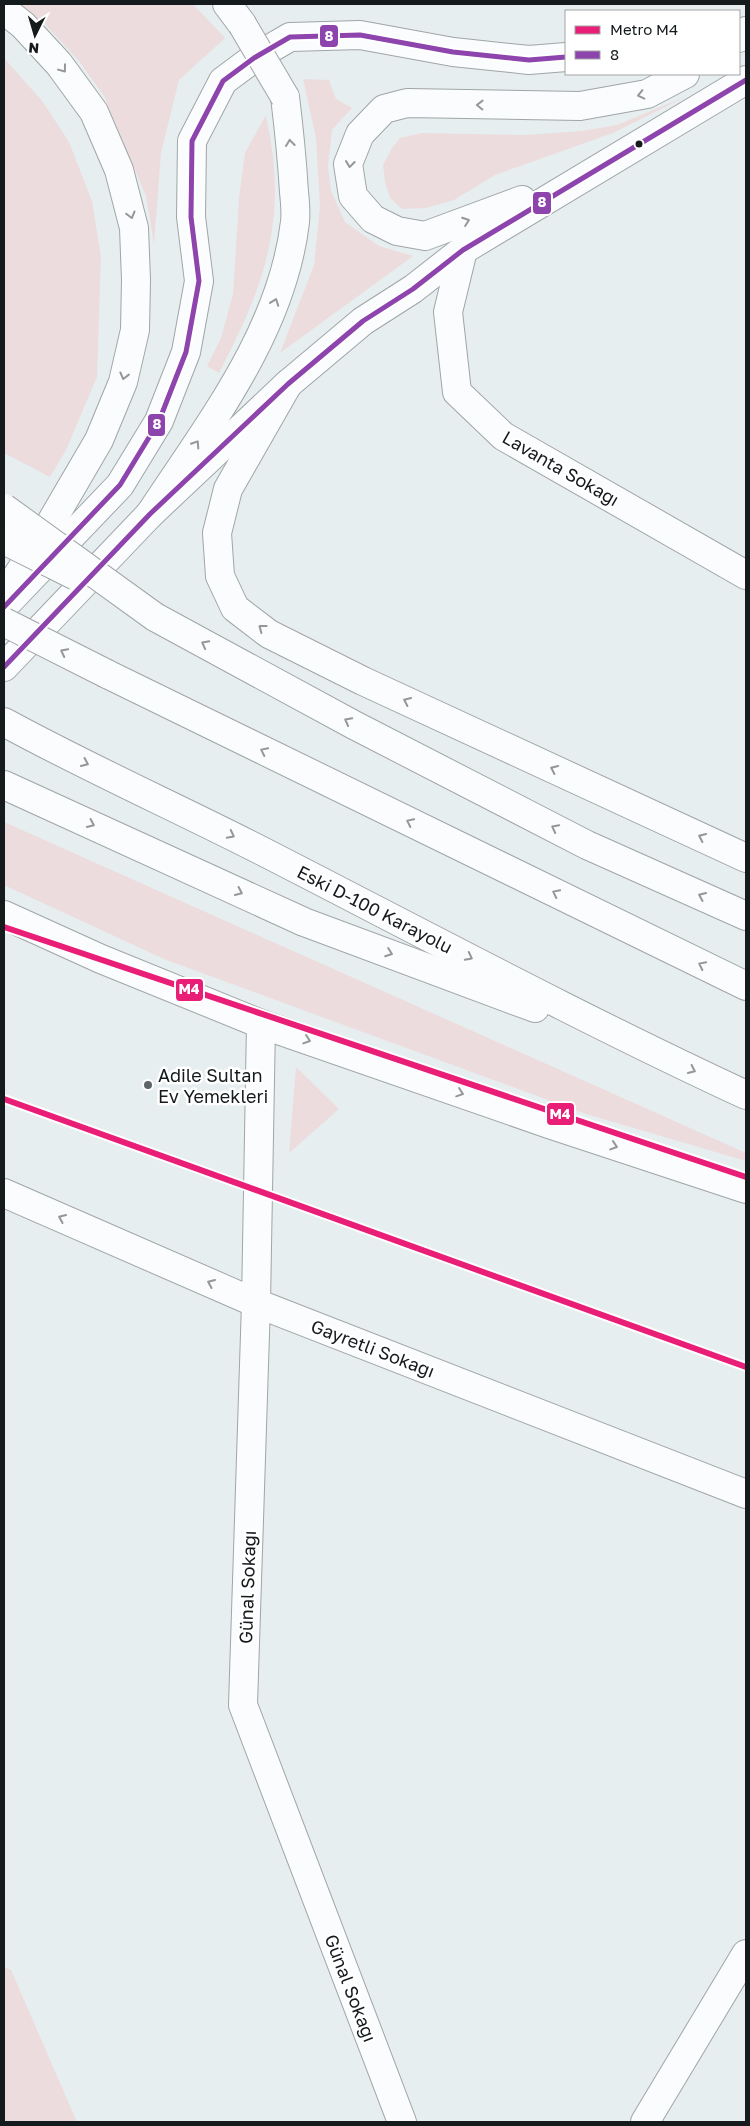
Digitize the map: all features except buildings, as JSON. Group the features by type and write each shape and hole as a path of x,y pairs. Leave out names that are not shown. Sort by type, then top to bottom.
{"main road":[{"path":"4,10 23,25 59,64 94,112 119,170 134,228 136,280 135,330 131,348 123,382 99,440 43,536 4,596"},
{"path":"150,514 232,388 267,322 286,272 296,220 285,98 235,14"},
{"path":"4,607 120,484 159,420 186,352 200,281 191,217 192,141 222,81 254,58 290,37 360,35 453,52 529,60 565,57"},
{"path":"588,174 425,236 397,231 373,219 353,196 348,164 360,134 384,110 407,104 580,106 647,94 683,75"},
{"path":"4,667 150,514 288,384 363,321 413,288 463,250 746,80"},
{"name":"Lavanta Sokağı","path":"463,250 448,312 457,392 503,436 746,575"},
{"path":"288,384 228,488 217,533 220,576 235,608 269,634 363,681 746,858"},
{"path":"4,508 155,617"},
{"path":"4,540 155,617 354,725 588,845 746,916"},
{"path":"4,622 746,986"},
{"name":"Eski D-100 Karayolu","path":"4,722 41,742 181,809 653,1052 746,1095"},
{"path":"9,787 304,922 653,1052"},
{"path":"4,915 101,959 260,1024 746,1190"},
{"name":"Günal Sokağı","path":"260,1024 256,1303 243,1705 402,2122"},
{"name":"Gayretli Sokağı","path":"4,1193 256,1303 746,1494"},
{"path":"644,2122 746,1954"}],"shaded area":[{"path":"21,4 193,4 225,38 179,80 161,153 154,244 146,196 104,96 79,61 44,23"},
{"path":"4,58 43,102 69,142 92,201 101,257 97,377 66,450 50,477 4,453"},
{"path":"303,79 329,80 336,99 352,108 332,130 328,167 331,191 345,222 379,246 413,256 280,353 314,265 320,206 316,138"},
{"path":"687,96 613,133 495,175 454,200 426,208 402,209 390,198 385,182 383,165 400,138 422,133 525,135 582,131 617,125"},
{"path":"266,115 273,161 275,197 273,224 262,275 243,323 219,373 207,366 221,338 233,294 239,198 245,153"},
{"path":"4,822 746,1153 746,1161 586,1114 164,959 4,885"},
{"path":"296,1067 339,1109 289,1153"},
{"path":"4,1967 11,1970 77,2122 4,2122"}],"metro line":[{"name":"M4","path":"4,927 746,1177"},
{"name":"M4","path":"4,1099 746,1367"}],"transit line":[{"name":"8","path":"4,607 120,485 159,421 186,352 199,281 191,217 192,141 223,81 254,58 290,37 360,35 453,52 529,60 565,57"},
{"name":"8","path":"4,667 150,514 288,384 363,321 413,289 463,250 746,80"}],"place":[{"name":"Adile Sultan Ev Yemekleri","path":"148,1085"}]}
